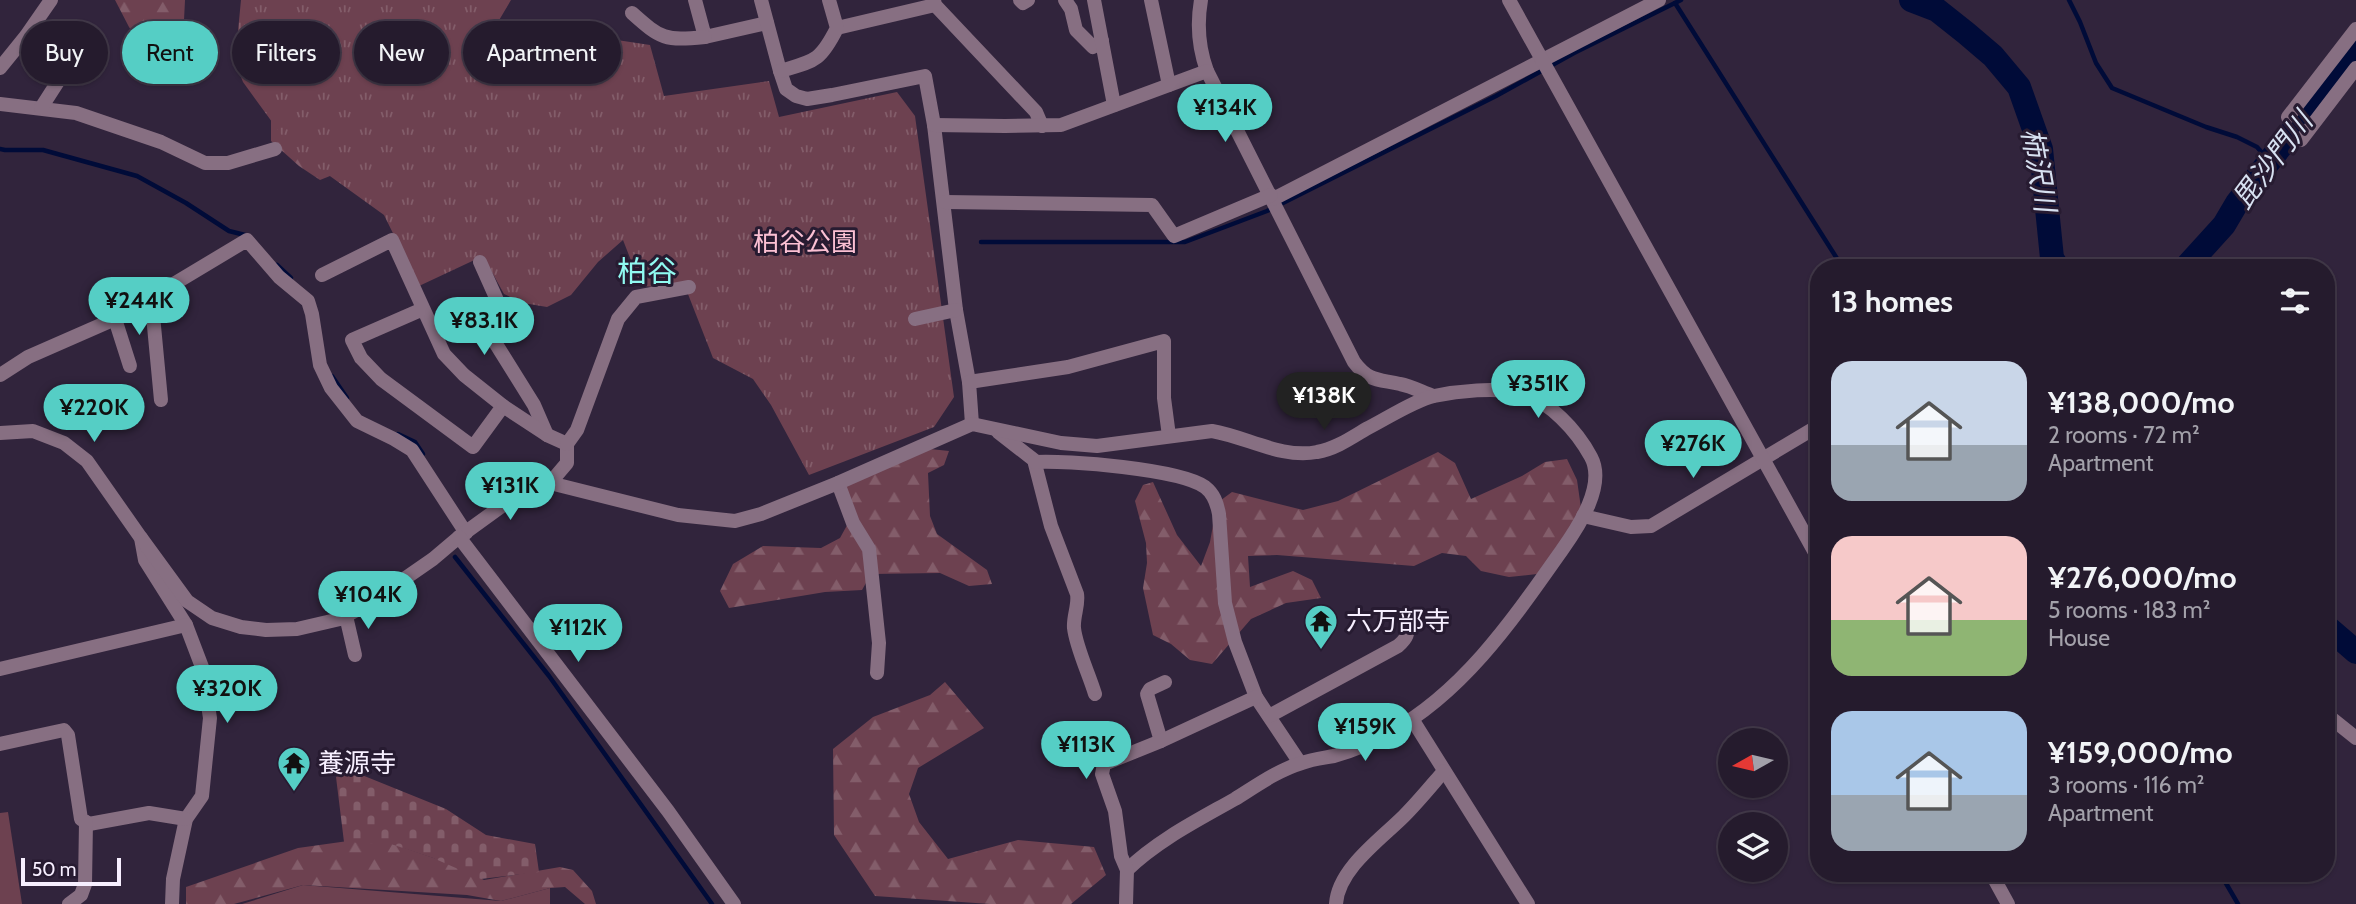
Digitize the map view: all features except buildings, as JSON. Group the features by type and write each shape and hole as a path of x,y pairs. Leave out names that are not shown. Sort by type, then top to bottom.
{"street":[{"path":"0,68 51,0"},
{"path":"695,0 705,37"},
{"path":"761,0 786,89 796,96 807,99 925,76 945,202 956,310 969,382 972,424"},
{"path":"780,71 814,61 821,56 836,28 829,0"},
{"path":"1020,0 1023,4 1028,0"},
{"path":"1065,0 1071,9 1076,30 1093,47 1102,41"},
{"path":"1094,0 1114,105"},
{"path":"1151,0 1169,85"},
{"path":"1201,0 1199,26 1207,71 1338,331 1362,372 1378,381 1399,383 1433,396"},
{"path":"1509,0 1810,544"},
{"path":"945,202 1152,205 1174,236 1272,197 1659,0"},
{"path":"836,28 935,2 1031,106 1040,118 1042,126"},
{"path":"632,13 656,34 675,40 705,37 767,23"},
{"path":"2288,117 2356,30"},
{"path":"2301,140 2356,68"},
{"path":"934,125 1042,126 1068,123 1207,71"},
{"path":"41,108 56,84"},
{"path":"0,104 76,113 161,142 205,163 228,163 275,149"},
{"path":"0,375 28,357 115,319 247,240 279,277 308,301 320,365 331,388 357,421 412,450 462,535 734,904"},
{"path":"322,275 392,240 444,354 464,375 503,406 547,435 568,444"},
{"path":"480,262 497,300 486,328 534,405 547,435"},
{"path":"550,483 567,463 568,444 578,430 618,319 636,297 689,287"},
{"path":"148,299 152,305 161,400"},
{"path":"423,309 352,340 360,358 381,379 473,447 503,406"},
{"path":"915,319 956,310"},
{"path":"115,319 130,366"},
{"path":"969,382 1068,367 1164,341 1164,398 1169,436"},
{"path":"0,433 33,431 64,443 87,461 187,601 212,618 241,627 269,630 297,629 340,620 433,559 528,487 550,483 678,515 735,521 761,514 838,483 972,424 1079,445 1097,446 1212,431 1287,453 1303,454 1320,452 1433,396 1506,390 1533,397 1547,404 1587,449 1594,462 1596,482 1583,516 1537,586 1487,651 1450,688 1412,719 1368,744 1300,763 1265,781 1146,852 1127,870"},
{"path":"994,429 1035,462 1048,517 1077,594 1074,629 1095,694"},
{"path":"1583,516 1631,527 1651,526 1810,431"},
{"path":"1035,462 1078,462 1161,474 1197,482 1212,494 1219,514 1225,603 1235,642 1256,697 1300,763"},
{"path":"838,483 853,523 869,549 878,643 877,673"},
{"path":"141,538 145,560 186,625 202,667 210,718 202,796 186,819 173,879 172,904"},
{"path":"346,616 355,655"},
{"path":"1269,716 1398,646 1406,639 1406,623"},
{"path":"0,669 186,625"},
{"path":"1161,741 1147,694 1150,689 1165,682"},
{"path":"1126,904 1127,870 1121,856 1115,811 1102,768 1108,761 1161,741 1256,697"},
{"path":"1412,719 1528,904"},
{"path":"2335,721 2356,738"},
{"path":"0,744 64,730 68,735 81,819 89,824 149,813 186,819"},
{"path":"1336,904 1336,897 1354,863 1406,814 1444,771"},
{"path":"69,904 81,895 86,884 86,822"},
{"path":"1996,882 2008,904"}],"green space":[{"path":"115,0 185,0 184,21 126,21"},
{"name":"柏谷公園","path":"241,0 511,0 499,21 463,21 463,84 621,84 621,41 650,45 664,96 769,81 779,117 897,92 915,116 954,397 934,427 809,475 771,405 753,379 713,358 686,289 641,286 623,240 598,262 571,295 547,307 523,303 504,294 483,256 419,286 384,215 291,148 244,84 340,84 340,21 239,21"},
{"path":"285,107 335,174 320,180 299,166 271,141 271,120"},
{"path":"930,449 949,451 944,465 928,473 930,516 937,534 987,570 992,584 969,586 940,573 871,574 862,590 825,592 729,608 720,591 733,564 763,546 821,548 840,538 851,518 840,489"},
{"path":"1438,452 1455,463 1471,499 1522,476 1545,462 1567,459 1577,480 1581,508 1554,554 1537,574 1509,577 1481,571 1466,556 1442,553 1414,566 1277,555 1248,556 1250,587 1293,571 1312,580 1321,598 1286,603 1251,619 1212,664 1190,660 1171,644 1153,635 1143,588 1147,563 1146,543 1135,501 1143,485 1153,482 1177,535 1201,566 1210,542 1217,503 1232,492 1303,510 1338,501"},
{"path":"945,682 984,728 918,768 909,794 919,822 948,859 1018,840 1094,847 1106,875 1071,904 990,904 875,896 834,835 833,749 873,717 930,695"},
{"path":"347,769 446,809 486,835 535,844 539,872 481,879 433,858 391,844 344,842 336,777"},
{"path":"8,812 22,904 0,904 0,813"},
{"path":"348,841 390,843 457,866 484,880 560,867 573,870 592,891 596,904 585,904 565,887 550,888 501,901 467,895 303,885 234,904 186,904 186,887 298,848"},
{"path":"303,885 501,901 550,888 550,904 242,904"}],"waterway":[{"path":"981,242 1185,242 1267,211 1681,0"},
{"name":"柿沢川","path":"1911,0 1937,10 1966,33 1993,56 2019,87 2041,149 2053,259"},
{"path":"2069,0 2096,63 2112,88 2237,137 2257,147 2270,162"},
{"path":"1675,3 1837,259"},
{"name":"毘沙門川","path":"2193,259 2224,225 2237,203 2356,49"},
{"path":"0,149 43,150 137,176 229,231 245,235"},
{"path":"277,265 291,278"},
{"path":"332,376 347,398"},
{"path":"398,434 415,442 423,454"},
{"path":"455,557 549,676 712,904"},
{"name":"柿沢川","path":"2335,634 2356,652"},
{"path":"2225,882 2238,904"}],"place":[{"name":"六万部寺","path":"1321,651"},
{"name":"養源寺","path":"294,793"}],"district":[{"name":"柏谷","path":"647,272"}]}
